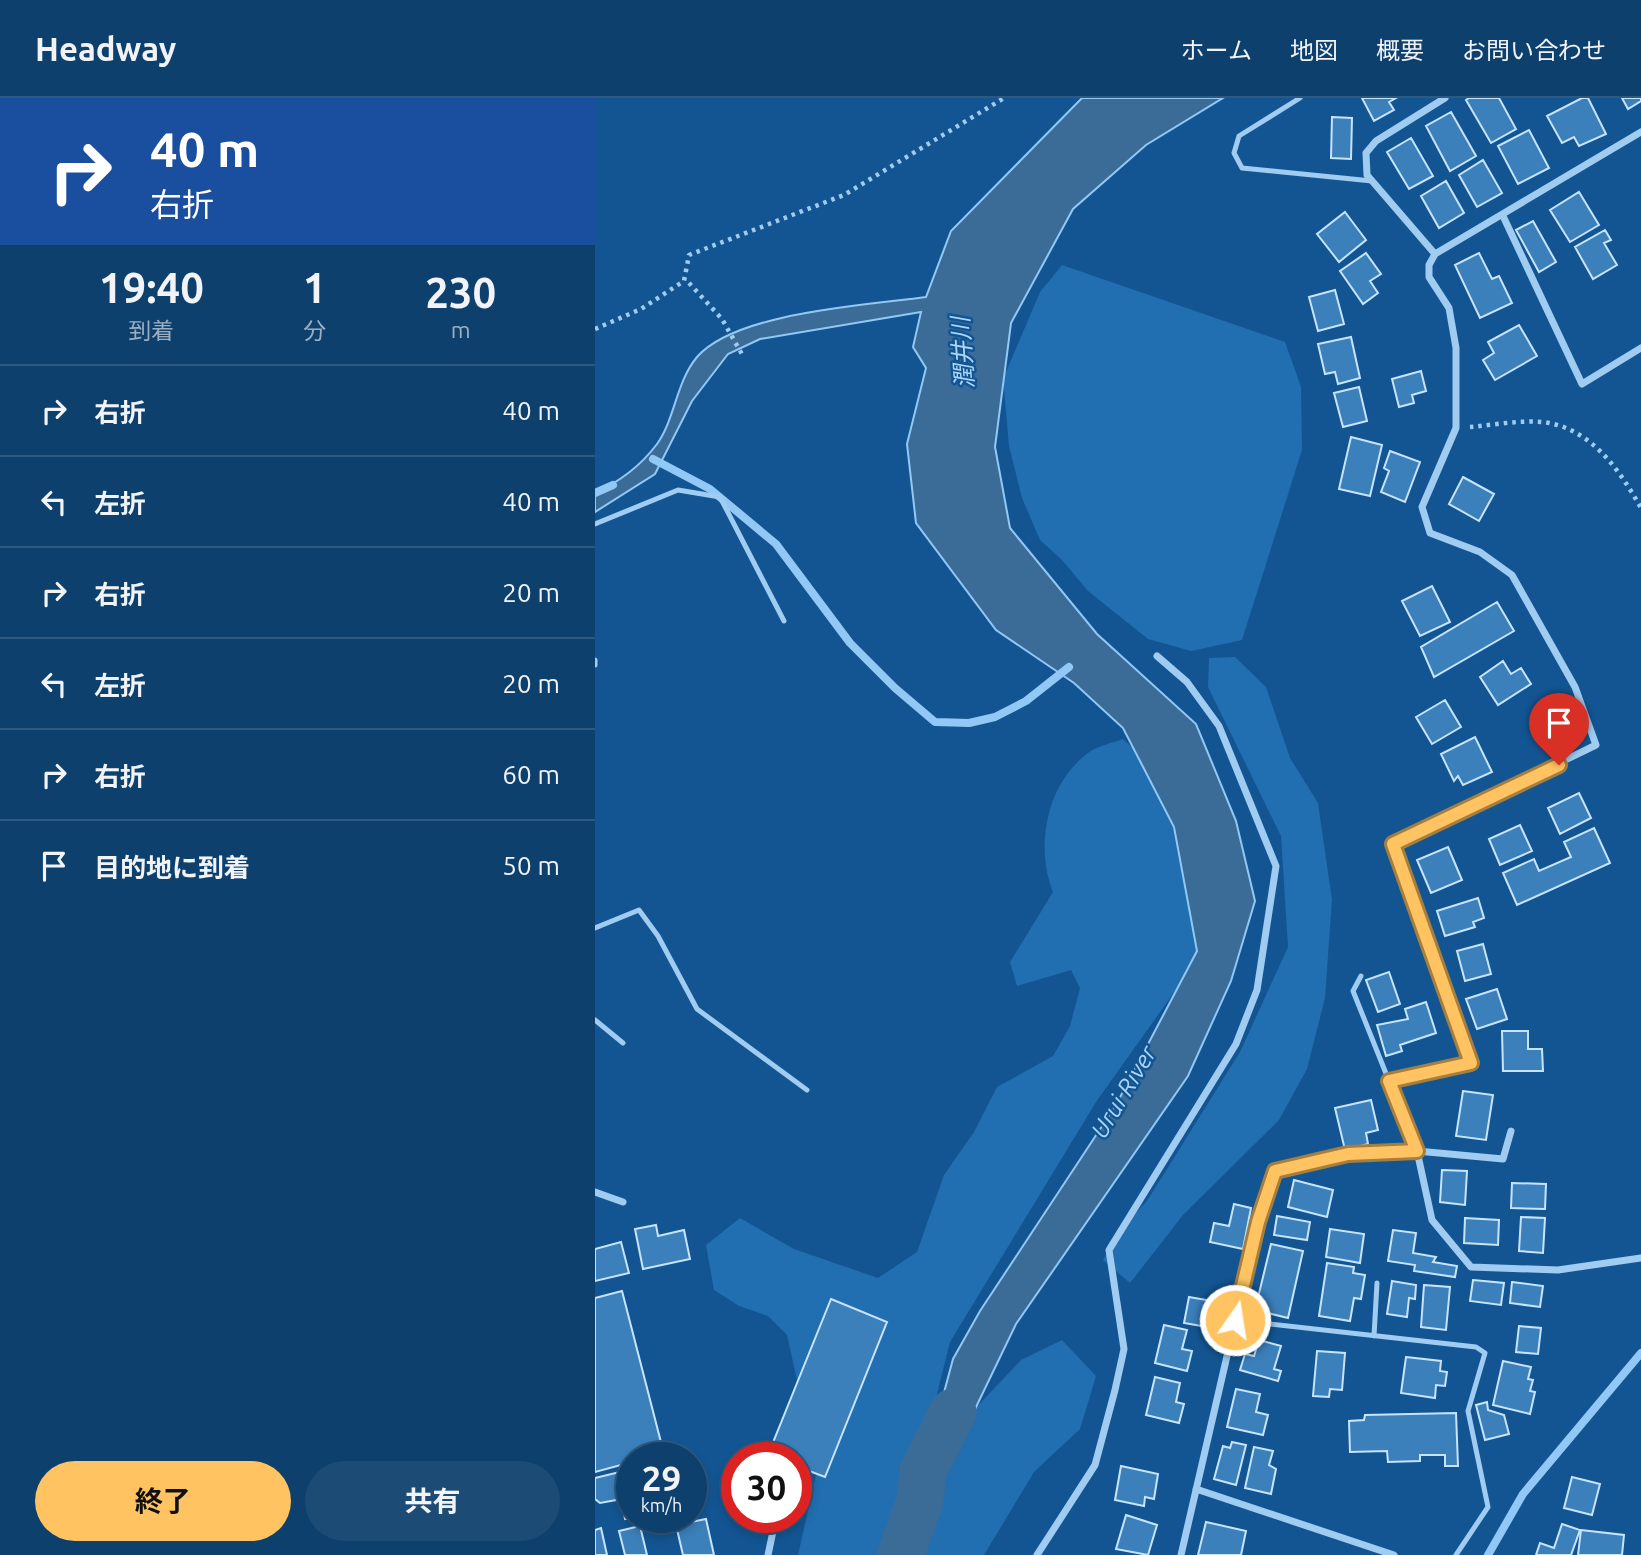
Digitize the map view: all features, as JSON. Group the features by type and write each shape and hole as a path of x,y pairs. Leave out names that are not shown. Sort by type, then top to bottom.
{"street":[{"path":"1435,254 1367,175 1366,153 1376,141 1445,98"},
{"path":"1641,132 1435,254 1429,265 1429,277 1449,308 1454,335 1457,428 1422,507 1430,533 1480,552 1512,575 1575,687 1596,745 1393,844 1471,1063 1389,1081 1417,1151 1431,1220 1471,1267 1558,1270 1641,1258"},
{"path":"1503,216 1582,384 1641,348"},
{"path":"1037,1555 1095,1465 1115,1390 1124,1349 1109,1250 1235,1044 1257,990 1276,866 1219,726 1188,682 1157,656"},
{"path":"1181,1555 1258,1222 1275,1171 1348,1154 1417,1151 1503,1159 1511,1131"},
{"path":"595,1192 623,1202"},
{"path":"1196,1489 1394,1555"},
{"path":"768,1555 773,1533"}],"lane":[{"path":"1300,98 1239,136 1234,153 1242,168 1372,181"},
{"path":"595,524 678,490 720,497 785,621"},
{"path":"595,928 639,910 658,936 697,1009 807,1090"},
{"path":"1361,976 1353,991 1389,1081"},
{"path":"595,1020 623,1043"},
{"path":"1374,1336 1377,1283"},
{"path":"1235,1320 1476,1346 1485,1353 1468,1411 1488,1507 1456,1555"}],"path":[{"path":"595,329 641,309 684,281 689,255 844,195 1004,98"},
{"path":"689,283 726,326 743,356"},
{"path":"1457,428 1540,422 1572,428 1621,470 1641,508"}],"shaded area":[{"path":"1062,265 1285,342 1301,387 1302,450 1242,640 1191,651 1148,639 1088,591 1062,560 1040,540 1022,498 1009,446 1003,379 1040,292"},
{"path":"1235,657 1266,687 1290,758 1318,803 1332,900 1325,998 1307,1069 1279,1120 1183,1215 1130,1283 1103,1260 1119,1230 1147,1201 1240,1052 1288,947 1281,836 1208,687 1209,658"},
{"path":"1123,739 1158,771 1195,855 1207,946 1096,1102 950,1342 937,1394 885,1555 798,1555 803,1533 812,1533 812,1493 817,1471 787,1335 768,1316 739,1306 714,1290 706,1245 740,1218 794,1249 878,1278 917,1252 944,1175 974,1132 997,1087 1053,1056 1070,1026 1080,988 1071,970 1017,986 1010,962 1053,892 1045,856 1045,836 1054,799 1062,781 1074,766 1088,753"},
{"path":"1062,1340 1096,1376 1080,1429 1034,1472 984,1555 905,1555 971,1413 1021,1360"}],"water":[{"name":"潤井川","path":"1082,98 1223,98 1146,145 1073,209 1011,323 995,447 1010,528 1097,634 1196,724 1236,821 1255,901 1231,981 1188,1076 1016,1324 938,1486 923,1471 953,1359 980,1311 1116,1105 1197,951 1174,827 1123,728 1074,683 996,630 916,523 907,444 926,368 913,347 921,312 760,339 728,354 692,401 655,474 595,512 595,494 629,473 657,444 690,367 697,357 716,342 772,320 926,297 951,231"}],"building":[{"path":"1362,98 1396,98 1389,102 1394,110 1374,121"},
{"path":"1499,98 1516,129 1491,143 1466,100"},
{"path":"1582,98 1588,98 1606,134 1579,146 1574,137 1562,143 1547,116"},
{"path":"1622,98 1641,98 1641,101 1628,109"},
{"path":"1451,112 1476,156 1450,171 1426,126"},
{"path":"1332,117 1352,118 1351,159 1331,158"},
{"path":"1529,130 1549,168 1518,184 1498,146"},
{"path":"1411,138 1433,176 1409,189 1387,152"},
{"path":"1483,160 1502,193 1477,207 1459,175"},
{"path":"1446,181 1464,213 1439,228 1421,196"},
{"path":"1579,192 1599,225 1570,242 1550,210"},
{"path":"1345,212 1366,240 1339,262 1317,234"},
{"path":"1533,221 1556,262 1539,272 1516,230"},
{"path":"1605,230 1611,240 1604,243 1617,265 1593,279 1575,247"},
{"path":"1366,253 1381,274 1370,281 1378,293 1363,304 1340,271"},
{"path":"1479,253 1492,279 1499,276 1512,303 1480,318 1455,265"},
{"path":"1335,290 1344,324 1318,331 1309,297"},
{"path":"1519,325 1537,356 1495,380 1483,360 1494,353 1488,342"},
{"path":"1351,337 1360,378 1338,384 1335,372 1325,374 1318,344"},
{"path":"1421,371 1426,391 1412,395 1414,403 1399,407 1392,379"},
{"path":"1359,387 1367,421 1343,427 1334,393"},
{"path":"1351,437 1382,445 1370,496 1339,489"},
{"path":"1390,451 1420,462 1405,502 1381,492 1389,471 1384,468"},
{"path":"1463,477 1494,494 1479,521 1449,504"},
{"path":"1432,586 1450,622 1420,636 1402,601"},
{"path":"1497,602 1514,631 1434,677 1421,647"},
{"path":"1503,661 1511,674 1521,668 1531,684 1498,705 1480,677"},
{"path":"1445,700 1461,727 1432,744 1416,717"},
{"path":"1475,737 1492,772 1463,785 1458,776 1454,781 1441,754"},
{"path":"1579,793 1591,818 1560,834 1548,808"},
{"path":"1520,825 1532,851 1500,865 1489,839"},
{"path":"1594,828 1610,863 1517,905 1503,873 1534,859 1539,871 1571,857 1564,842"},
{"path":"1448,847 1462,880 1431,893 1417,860"},
{"path":"1478,898 1484,918 1473,922 1475,927 1445,936 1437,911"},
{"path":"1483,944 1491,974 1465,981 1457,951"},
{"path":"1389,972 1400,1004 1378,1012 1366,980"},
{"path":"1497,989 1507,1019 1477,1029 1466,999"},
{"path":"1426,1002 1436,1033 1400,1045 1402,1051 1386,1056 1377,1025 1408,1019 1405,1009"},
{"path":"1502,1031 1528,1031 1528,1049 1542,1049 1543,1071 1503,1071"},
{"path":"1463,1091 1493,1095 1486,1140 1456,1136"},
{"path":"1371,1100 1378,1130 1366,1133 1368,1144 1345,1150 1335,1108"},
{"path":"1442,1170 1467,1171 1465,1205 1440,1202"},
{"path":"1294,1180 1333,1190 1327,1217 1288,1207"},
{"path":"1512,1183 1546,1184 1545,1209 1511,1208"},
{"path":"1234,1204 1251,1208 1243,1249 1210,1242 1214,1223 1229,1226"},
{"path":"1277,1216 1310,1222 1307,1240 1274,1235"},
{"path":"1521,1217 1545,1218 1543,1253 1519,1251"},
{"path":"1465,1218 1499,1220 1498,1245 1464,1243"},
{"path":"656,1225 658,1236 684,1230 690,1259 643,1269 635,1229"},
{"path":"1330,1229 1364,1234 1360,1263 1326,1257"},
{"path":"1393,1230 1416,1233 1413,1253 1436,1257 1433,1262 1457,1266 1455,1277 1414,1271 1415,1265 1388,1261"},
{"path":"621,1242 629,1273 595,1281 595,1249"},
{"path":"1271,1244 1303,1251 1288,1318 1255,1310"},
{"path":"1327,1263 1354,1267 1353,1273 1365,1275 1361,1299 1354,1298 1350,1321 1319,1316"},
{"path":"1473,1280 1504,1283 1501,1305 1470,1301"},
{"path":"1392,1281 1416,1285 1415,1299 1409,1298 1407,1317 1387,1314"},
{"path":"1512,1282 1543,1286 1540,1307 1510,1303"},
{"path":"1424,1285 1450,1287 1446,1330 1421,1327"},
{"path":"622,1291 661,1442 616,1442 616,1466 595,1472 595,1298"},
{"path":"1189,1297 1224,1303 1219,1329 1184,1323"},
{"path":"831,1299 887,1322 825,1477 812,1472 812,1442 773,1442"},
{"path":"1164,1325 1187,1330 1182,1349 1192,1351 1187,1371 1155,1363"},
{"path":"1519,1326 1541,1328 1538,1354 1516,1352"},
{"path":"1259,1340 1281,1346 1274,1369 1281,1371 1278,1381 1240,1370 1245,1354 1254,1356"},
{"path":"1317,1351 1345,1353 1342,1390 1330,1389 1329,1397 1313,1396"},
{"path":"1406,1357 1441,1361 1440,1371 1447,1372 1445,1386 1436,1385 1435,1398 1401,1393"},
{"path":"1503,1361 1531,1367 1528,1379 1533,1380 1530,1391 1535,1392 1530,1414 1493,1405"},
{"path":"1155,1377 1180,1383 1176,1402 1184,1404 1179,1423 1146,1415"},
{"path":"1236,1389 1260,1394 1256,1412 1268,1415 1263,1435 1227,1427"},
{"path":"1487,1402 1488,1410 1504,1415 1509,1434 1485,1440 1476,1405"},
{"path":"1456,1413 1458,1466 1445,1466 1445,1455 1420,1455 1420,1461 1388,1462 1387,1451 1350,1452 1349,1421 1364,1420 1365,1415"},
{"path":"1232,1442 1246,1445 1236,1485 1214,1479 1223,1446 1230,1448"},
{"path":"1254,1447 1273,1451 1269,1465 1276,1469 1271,1494 1245,1488"},
{"path":"1121,1466 1158,1474 1154,1499 1145,1497 1144,1506 1115,1500"},
{"path":"616,1473 616,1500 600,1503 595,1499 595,1478"},
{"path":"1572,1477 1600,1484 1592,1515 1564,1508"},
{"path":"1126,1515 1157,1525 1148,1555 1116,1549"},
{"path":"1206,1522 1246,1531 1241,1555 1198,1555"},
{"path":"707,1524 714,1555 683,1555 678,1533 707,1533"},
{"path":"1562,1524 1580,1530 1571,1555 1536,1555 1540,1543 1554,1548"},
{"path":"601,1528 607,1555 595,1555 595,1530"},
{"path":"1581,1530 1624,1535 1622,1555 1578,1555"},
{"path":"620,1533 642,1533 647,1555 625,1555"}],"waterway":[{"path":"653,459 710,489 776,544 850,643 895,688 935,722 969,723 995,717 1026,701 1069,667"},
{"path":"595,493 613,485"},
{"path":"1488,1555 1523,1494 1641,1353"},
{"name":"Urui River","path":"901,1555 920,1500 923,1471 953,1412"}],"route":[{"path":"1235,1320 1258,1222 1275,1171 1348,1154 1417,1151 1389,1081 1471,1063 1393,844 1559,765"}]}
